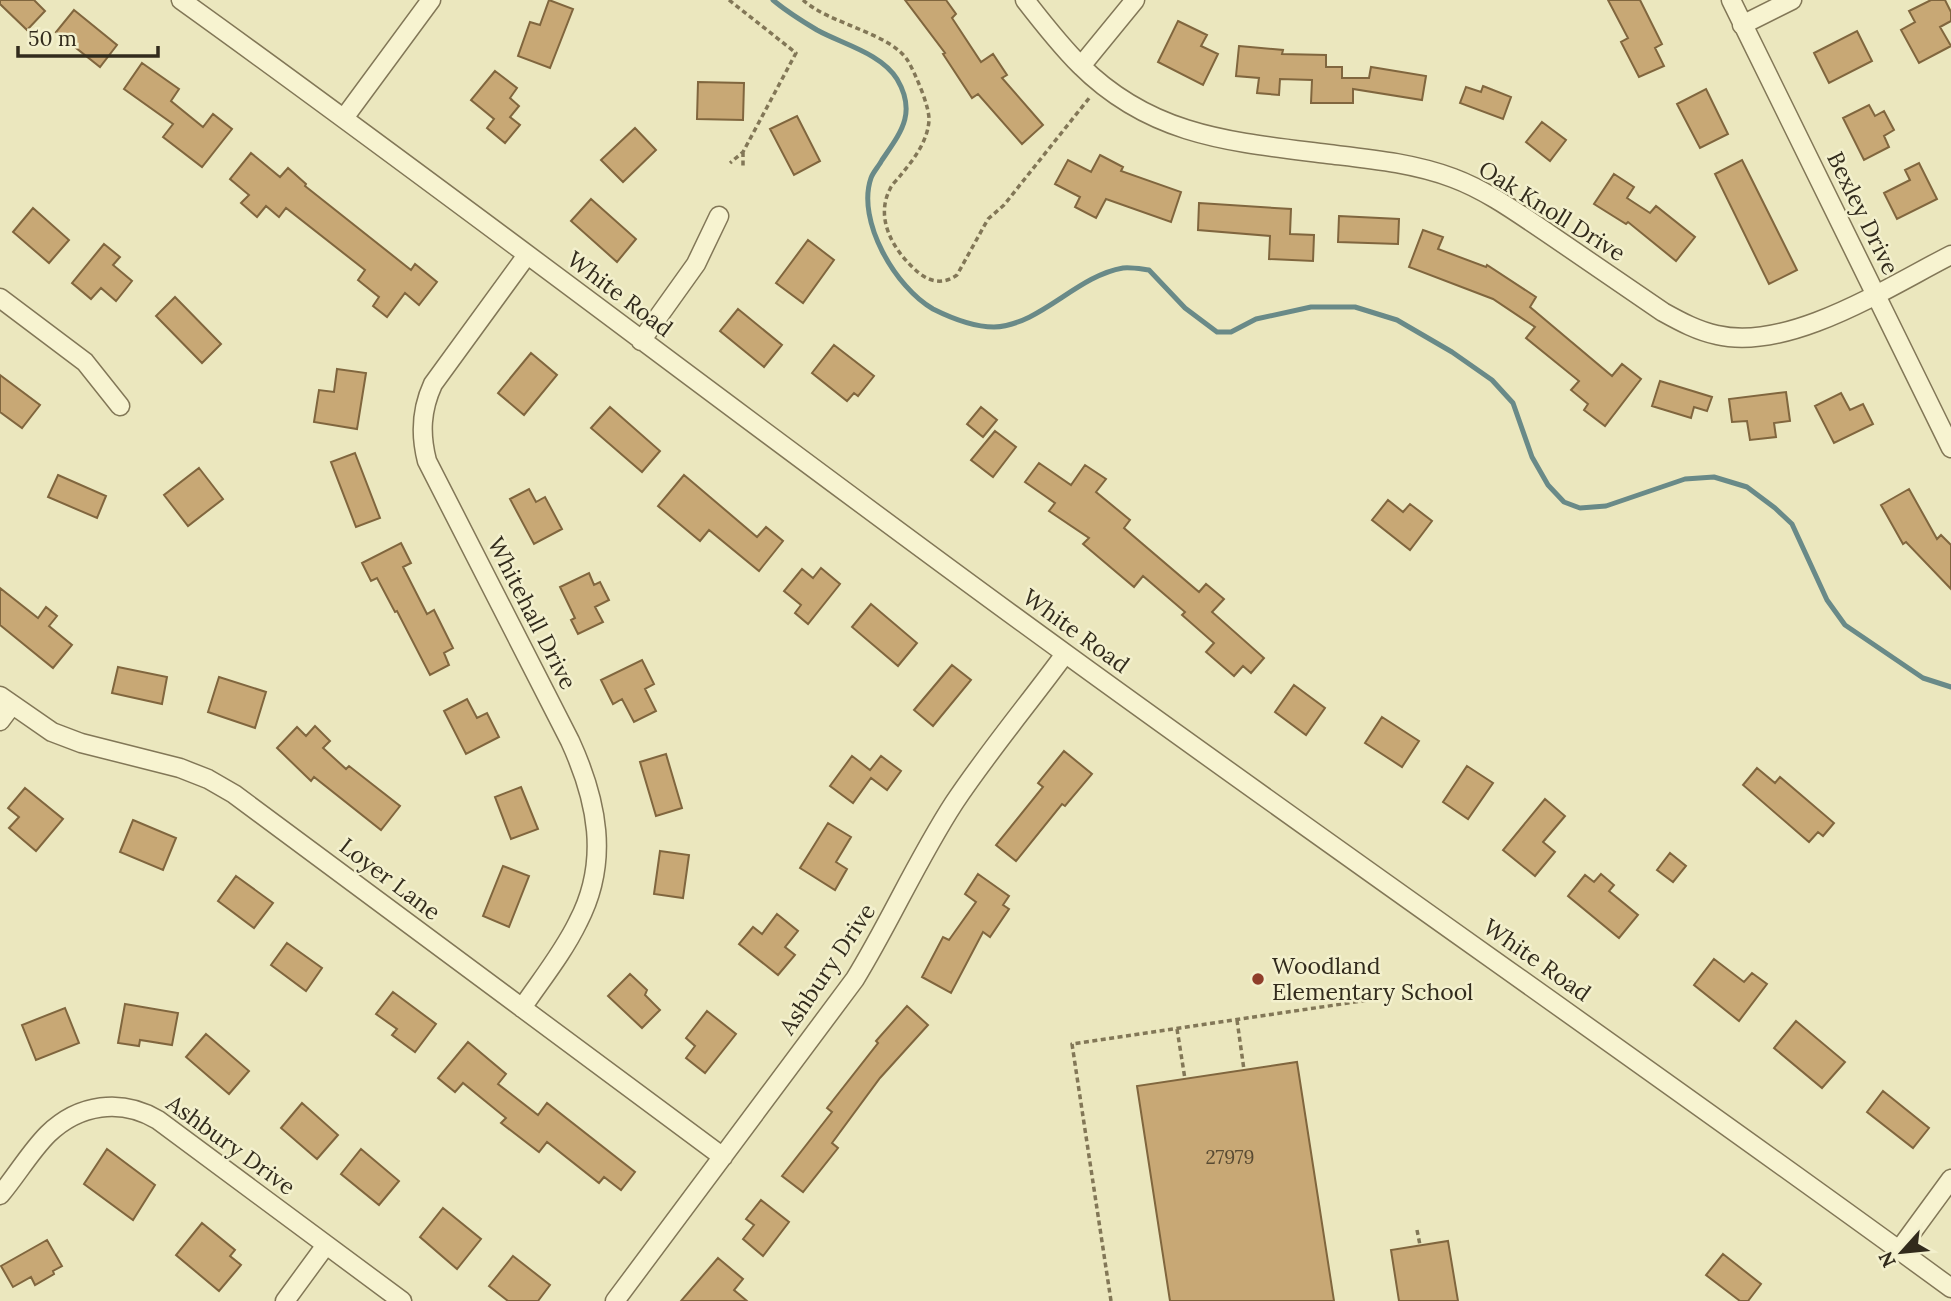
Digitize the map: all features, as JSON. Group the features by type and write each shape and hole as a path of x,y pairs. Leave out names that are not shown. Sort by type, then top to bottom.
{"street":[{"name":"White Road","path":"181,0 344,117 641,341 1065,654 1951,1288"},
{"path":"344,117 431,0"},
{"name":"Oak Knoll Drive","path":"1025,0 1081,66 1134,107 1174,126 1229,142 1384,161 1455,179 1513,209 1663,312 1689,326 1717,335 1761,337 1790,332 1818,322 1951,255"},
{"path":"1081,66 1135,0"},
{"name":"Bexley Drive","path":"1731,0 1951,448"},
{"path":"1742,25 1792,0"},
{"path":"641,341 696,264 719,216"},
{"name":"Whitehall Drive","path":"522,1008 565,946 587,901 596,858 593,801 585,774 570,741 428,461 422,430 426,399 433,384 527,256"},
{"path":"0,298 85,362 120,406"},
{"name":"Ashbury Drive","path":"615,1301 855,979 884,932 955,802 1065,654"},
{"path":"0,721 6,701"},
{"name":"Loyer Lane","path":"6,701 52,732 81,743 180,768 208,779 234,794 723,1157"},
{"name":"Ashbury Drive","path":"0,1195 47,1135 65,1120 91,1109 119,1106 146,1113 402,1301"},
{"path":"1899,1250 1951,1179"},
{"path":"285,1301 326,1245"}],"path":[{"path":"729,0 796,53 743,152 730,163"},
{"path":"803,0 813,10 891,45 906,58 917,79 929,119 919,152 890,189 885,214 886,226 899,253 919,273 935,282 957,275 988,219 1004,205 1092,95"},
{"path":"743,152 743,169"},
{"path":"1111,1301 1072,1044 1369,1000"},
{"path":"1237,1020 1244,1070"},
{"path":"1177,1029 1185,1079"},
{"path":"1417,1230 1420,1245"}],"building":[{"path":"0,0 34,0 45,11 27,30 0,4"},
{"path":"549,0 573,9 550,68 518,56 530,22 540,25"},
{"path":"905,0 946,0 956,14 952,18 981,62 993,54 1007,75 1002,78 1043,125 1022,144 978,94 972,98 943,54 945,53"},
{"path":"1608,0 1640,0 1662,44 1655,48 1664,66 1639,77 1621,42 1628,38"},
{"path":"1931,0 1945,0 1951,12 1951,21 1940,27 1951,46 1919,63 1901,30 1915,22 1909,11"},
{"path":"74,10 117,45 100,67 56,32"},
{"path":"1178,21 1207,35 1201,46 1218,54 1203,85 1158,62"},
{"path":"1857,31 1872,61 1829,83 1814,53"},
{"path":"1239,46 1283,50 1282,54 1326,55 1326,67 1342,67 1342,78 1369,78 1371,67 1426,76 1422,100 1353,89 1353,103 1311,103 1312,80 1280,79 1279,95 1257,93 1259,78 1236,76"},
{"path":"142,63 179,89 171,101 203,127 213,114 232,129 202,167 163,137 173,124 124,89"},
{"path":"495,71 517,88 510,98 519,106 510,117 520,125 505,143 487,128 494,119 471,100"},
{"path":"698,82 744,83 743,120 697,119"},
{"path":"1483,86 1511,97 1503,119 1460,103 1466,87 1481,92"},
{"path":"1706,89 1728,134 1700,148 1677,104"},
{"path":"1869,105 1875,116 1884,111 1894,130 1884,136 1889,147 1864,160 1843,118"},
{"path":"797,116 820,161 794,175 770,129"},
{"path":"1542,122 1566,140 1550,161 1526,142"},
{"path":"635,128 656,150 623,182 601,160"},
{"path":"251,153 280,177 288,168 306,184 305,186 411,270 415,264 437,282 419,305 405,293 387,317 373,306 379,297 358,280 365,270 286,208 279,217 266,206 257,217 241,203 249,195 230,179"},
{"path":"1100,155 1123,167 1121,171 1181,192 1171,222 1106,199 1096,218 1075,207 1080,197 1055,184 1068,160 1091,172"},
{"path":"1742,160 1797,270 1769,284 1715,174"},
{"path":"1919,163 1937,199 1897,219 1884,193 1910,180 1905,170"},
{"path":"1614,174 1634,187 1627,198 1650,213 1656,206 1695,237 1676,261 1628,222 1626,224 1594,204"},
{"path":"591,199 636,239 617,262 571,221"},
{"path":"1199,203 1291,209 1290,234 1314,235 1313,261 1269,259 1270,236 1198,230"},
{"path":"33,208 69,240 49,263 13,232"},
{"path":"1339,216 1399,219 1398,244 1338,242"},
{"path":"1423,230 1443,237 1438,249 1486,267 1487,265 1536,297 1530,307 1612,376 1622,364 1641,379 1605,426 1584,410 1588,404 1571,390 1579,381 1526,338 1535,327 1493,299 1409,267"},
{"path":"808,240 834,260 803,303 776,283"},
{"path":"104,244 120,257 113,265 132,281 116,301 101,288 91,299 72,283"},
{"path":"175,297 221,344 202,363 156,316"},
{"path":"738,309 782,345 764,367 720,331"},
{"path":"834,345 874,376 858,396 854,393 847,401 812,373"},
{"path":"531,353 557,375 524,415 498,393"},
{"path":"337,369 366,373 357,429 314,422 319,390 334,392"},
{"path":"0,375 40,405 22,428 0,412"},
{"path":"1660,381 1712,397 1707,411 1694,407 1691,418 1652,406"},
{"path":"1786,392 1790,421 1774,423 1776,437 1750,440 1747,421 1732,422 1729,399"},
{"path":"1841,393 1850,410 1863,404 1873,424 1834,443 1815,406"},
{"path":"610,407 660,451 642,472 591,428"},
{"path":"981,407 997,420 983,437 967,424"},
{"path":"995,431 1016,447 993,477 971,460"},
{"path":"355,453 380,518 356,527 331,462"},
{"path":"1039,463 1071,485 1085,465 1106,479 1096,492 1130,520 1124,528 1199,592 1206,584 1224,599 1212,612 1264,658 1251,673 1243,666 1234,676 1206,652 1214,643 1182,615 1185,612 1143,576 1134,587 1083,544 1089,538 1049,511 1055,503 1025,482"},
{"path":"199,468 223,499 188,526 164,495"},
{"path":"58,475 106,496 97,518 48,497"},
{"path":"684,475 757,537 766,527 783,541 759,571 709,530 700,541 658,506"},
{"path":"529,489 536,502 545,497 562,529 534,544 510,499"},
{"path":"1909,489 1937,539 1941,535 1951,545 1951,589 1906,542 1903,544 1881,505"},
{"path":"1388,500 1403,512 1410,504 1432,521 1410,550 1372,520"},
{"path":"401,543 411,563 403,567 427,614 434,610 453,648 444,653 449,665 430,675 377,578 371,581 362,563"},
{"path":"821,568 840,584 808,624 795,613 801,605 784,591 802,569 813,578"},
{"path":"589,573 594,585 600,582 609,600 595,607 603,622 578,634 571,620 575,618 560,587"},
{"path":"0,588 38,618 46,607 57,616 49,626 72,645 53,668 0,625"},
{"path":"871,604 917,643 898,666 852,627"},
{"path":"642,660 654,684 645,689 656,711 634,722 622,699 613,704 601,680"},
{"path":"952,665 971,680 933,726 914,710"},
{"path":"118,667 167,677 162,704 112,693"},
{"path":"219,677 266,692 255,728 208,712"},
{"path":"1294,685 1325,708 1306,735 1275,712"},
{"path":"467,699 477,718 487,713 499,737 466,754 444,711"},
{"path":"1382,717 1419,741 1402,767 1365,743"},
{"path":"315,726 330,741 323,748 346,769 349,766 400,806 381,830 314,777 311,781 277,748 297,727 306,736"},
{"path":"1064,751 1092,774 1065,806 1062,804 1016,861 996,845 1043,787 1038,783"},
{"path":"666,754 682,808 656,816 640,762"},
{"path":"852,756 870,770 881,756 901,771 887,790 871,778 853,803 830,786"},
{"path":"1467,766 1493,783 1468,819 1443,802"},
{"path":"1757,768 1775,783 1780,777 1834,823 1823,836 1818,832 1809,842 1743,785"},
{"path":"521,787 538,829 511,839 495,797"},
{"path":"25,788 63,819 36,851 9,828 19,817 8,808"},
{"path":"1545,799 1565,816 1543,842 1555,852 1535,876 1503,850"},
{"path":"133,820 176,838 163,870 120,852"},
{"path":"828,823 851,837 836,862 847,869 835,890 800,868"},
{"path":"660,851 689,855 683,898 654,894"},
{"path":"1670,853 1686,866 1673,882 1657,870"},
{"path":"503,866 529,876 509,927 483,916"},
{"path":"978,874 1009,896 1003,905 1009,909 990,937 983,932 951,993 922,977 943,937 949,940 976,902 965,894"},
{"path":"1601,874 1614,885 1609,891 1638,915 1619,938 1568,896 1585,875 1594,882"},
{"path":"236,876 273,903 254,928 218,901"},
{"path":"777,914 798,931 785,947 795,955 778,975 739,944 753,927 762,934"},
{"path":"287,943 322,968 306,991 271,965"},
{"path":"1714,959 1744,982 1752,973 1767,984 1739,1021 1694,985"},
{"path":"630,974 647,990 645,995 660,1010 642,1028 608,996"},
{"path":"393,992 436,1024 415,1052 392,1035 397,1029 376,1014"},
{"path":"125,1004 178,1013 172,1045 140,1040 139,1046 118,1043"},
{"path":"907,1006 928,1025 880,1078 832,1143 838,1148 803,1192 782,1176 832,1112 827,1108 878,1043 876,1041"},
{"path":"65,1008 79,1043 36,1060 22,1025"},
{"path":"707,1011 736,1034 705,1073 686,1058 695,1046 686,1038"},
{"path":"1796,1021 1845,1062 1822,1088 1774,1048"},
{"path":"206,1034 249,1071 229,1094 186,1057"},
{"path":"468,1042 506,1074 498,1084 538,1115 547,1103 635,1172 621,1190 604,1177 599,1183 547,1142 539,1152 501,1123 506,1118 463,1083 455,1092 438,1078"},
{"name":"Woodland Elementary School","path":"1297,1062 1334,1301 1170,1301 1137,1086"},
{"path":"1883,1091 1929,1128 1913,1148 1867,1112"},
{"path":"302,1103 338,1135 317,1159 281,1128"},
{"path":"107,1149 155,1185 133,1220 84,1184"},
{"path":"361,1149 399,1181 379,1205 341,1174"},
{"path":"761,1200 789,1222 763,1256 743,1239 754,1225 746,1219"},
{"path":"443,1208 481,1239 457,1269 420,1237"},
{"path":"202,1223 235,1250 230,1256 241,1265 219,1291 176,1255"},
{"path":"47,1240 62,1266 35,1285 31,1277 13,1287 1,1266"},
{"path":"1448,1241 1458,1301 1399,1301 1391,1250"},
{"path":"1723,1254 1761,1284 1748,1301 1740,1301 1706,1275"},
{"path":"513,1256 550,1285 538,1301 508,1301 489,1286"},
{"path":"718,1258 743,1279 734,1290 747,1301 681,1301"}],"waterway":[{"path":"773,0 817,30 881,62 897,79 906,102 904,122 871,178 869,214 874,233 893,270 919,299 933,309 955,319 979,325 994,327 1011,324 1043,310 1090,280 1129,268 1149,270 1185,308 1217,332 1231,332 1256,319 1311,307 1355,307 1397,320 1452,352 1492,380 1513,403 1532,457 1548,485 1564,502 1580,508 1606,506 1685,479 1714,477 1747,487 1792,524 1827,600 1845,625 1923,678 1951,687"}],"place":[{"name":"Woodland Elementary School","path":"1258,979"}]}
